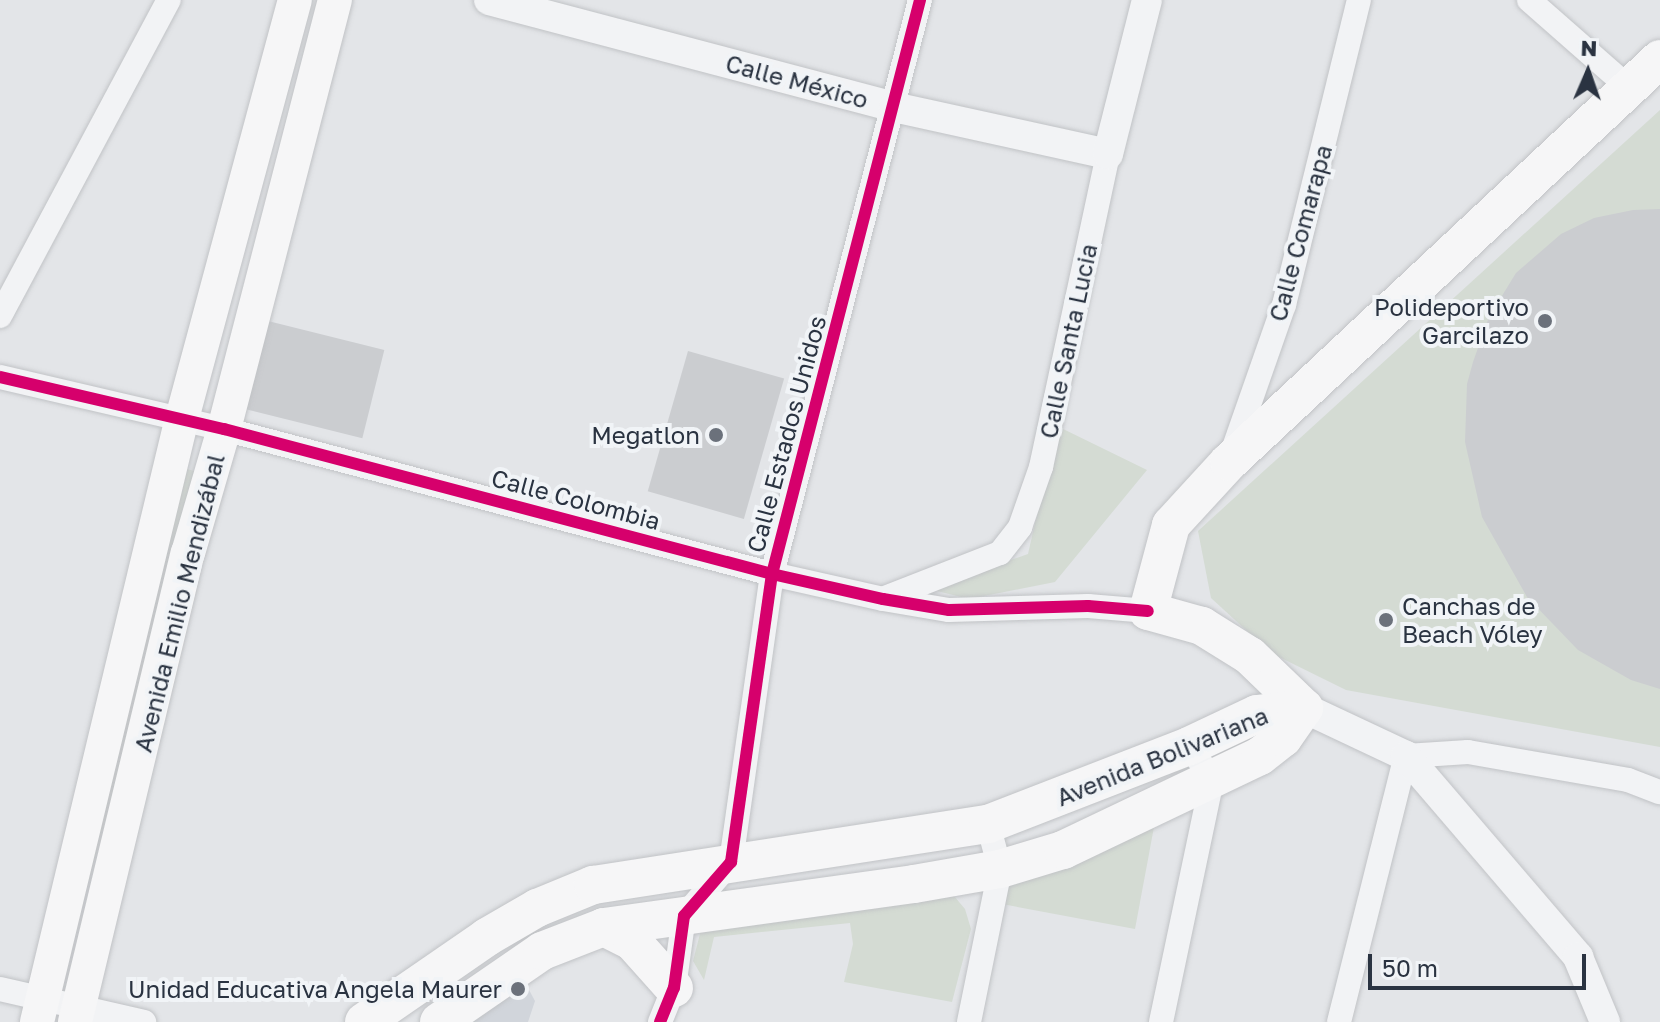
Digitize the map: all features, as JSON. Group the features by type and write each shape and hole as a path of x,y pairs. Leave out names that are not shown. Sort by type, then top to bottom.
{"main road":[{"name":"Avenida Emilio Mendizábal","path":"40,1010 181,422 295,0"},
{"name":"Avenida Emilio Mendizábal","path":"77,1013 188,553 224,429 335,0"},
{"path":"1148,611 1171,525 1229,462 1660,59"},
{"name":"Calle Colombia","path":"1148,611 1202,626 1238,648 1304,708"},
{"name":"Avenida Bolivariana","path":"364,1022 487,937 537,908 593,885 988,824 1189,746 1257,714 1304,708"},
{"name":"Avenida Bolivariana","path":"439,1022 542,951 604,927 1000,869 1075,845 1260,756 1283,738 1304,708"},
{"path":"604,927 632,941 672,1011"}],"street":[{"path":"0,316 169,0"},
{"name":"Calle México","path":"489,0 894,107 1108,154"},
{"name":"Calle Estados Unidos","path":"731,862 772,574 920,0"},
{"name":"Calle Santa Lucia","path":"883,599 1000,553 1020,527 1041,467 1108,154 1147,0"},
{"name":"Calle Comarapa","path":"1229,462 1284,305 1359,0"},
{"path":"1529,0 1628,87"},
{"name":"Calle Colombia","path":"0,377 181,422 224,429 772,574 883,599 949,610 1088,606 1148,611"},
{"name":"Calle Colombia","path":"1304,708 1406,756"},
{"path":"1161,1022 1212,779 1189,746"},
{"path":"1406,756 1468,752 1628,780 1660,792"},
{"path":"1339,1022 1406,756"},
{"path":"1406,756 1578,957 1605,1022"},
{"path":"969,1022 1000,869 988,824"},
{"path":"672,1011 684,916 731,862"},
{"path":"0,989 40,1010 144,1022"}],"shaded area":[{"name":"Polideportivo Garcilazo","path":"1660,110 1660,747 1346,690 1271,653 1211,598 1198,531"},
{"path":"1057,426 1147,470 1055,582 969,599 929,589 1028,554"},
{"path":"183,468 198,472 66,966 51,962"},
{"path":"1154,827 1135,929 1002,904 1005,874"},
{"path":"940,892 954,896 965,909 971,929 952,1002 844,982 853,944 850,923 714,937 704,980 693,961 702,926"},
{"name":"Unidad Educativa Angela Maurer","path":"522,977 535,1001 528,1022 467,1022"}],"building":[{"path":"1660,209 1660,689 1631,680 1578,650 1527,597 1482,517 1465,442 1467,384 1473,362 1489,317 1516,273 1561,234 1594,218 1633,210"},
{"path":"264,320 384,350 362,438 242,408"},
{"name":"Megatlon","path":"688,351 784,379 744,519 648,491"}],"cycle path":[{"path":"660,1022 674,988 684,916 731,862 772,574 920,0"},
{"path":"0,377 224,429 772,574 883,599 949,610 1088,606 1148,611"}],"place":[{"name":"Polideportivo Garcilazo","path":"1545,321"},
{"name":"Megatlon","path":"716,435"},
{"name":"Canchas de Beach Vóley","path":"1386,620"},
{"name":"Unidad Educativa Angela Maurer","path":"518,989"}]}
